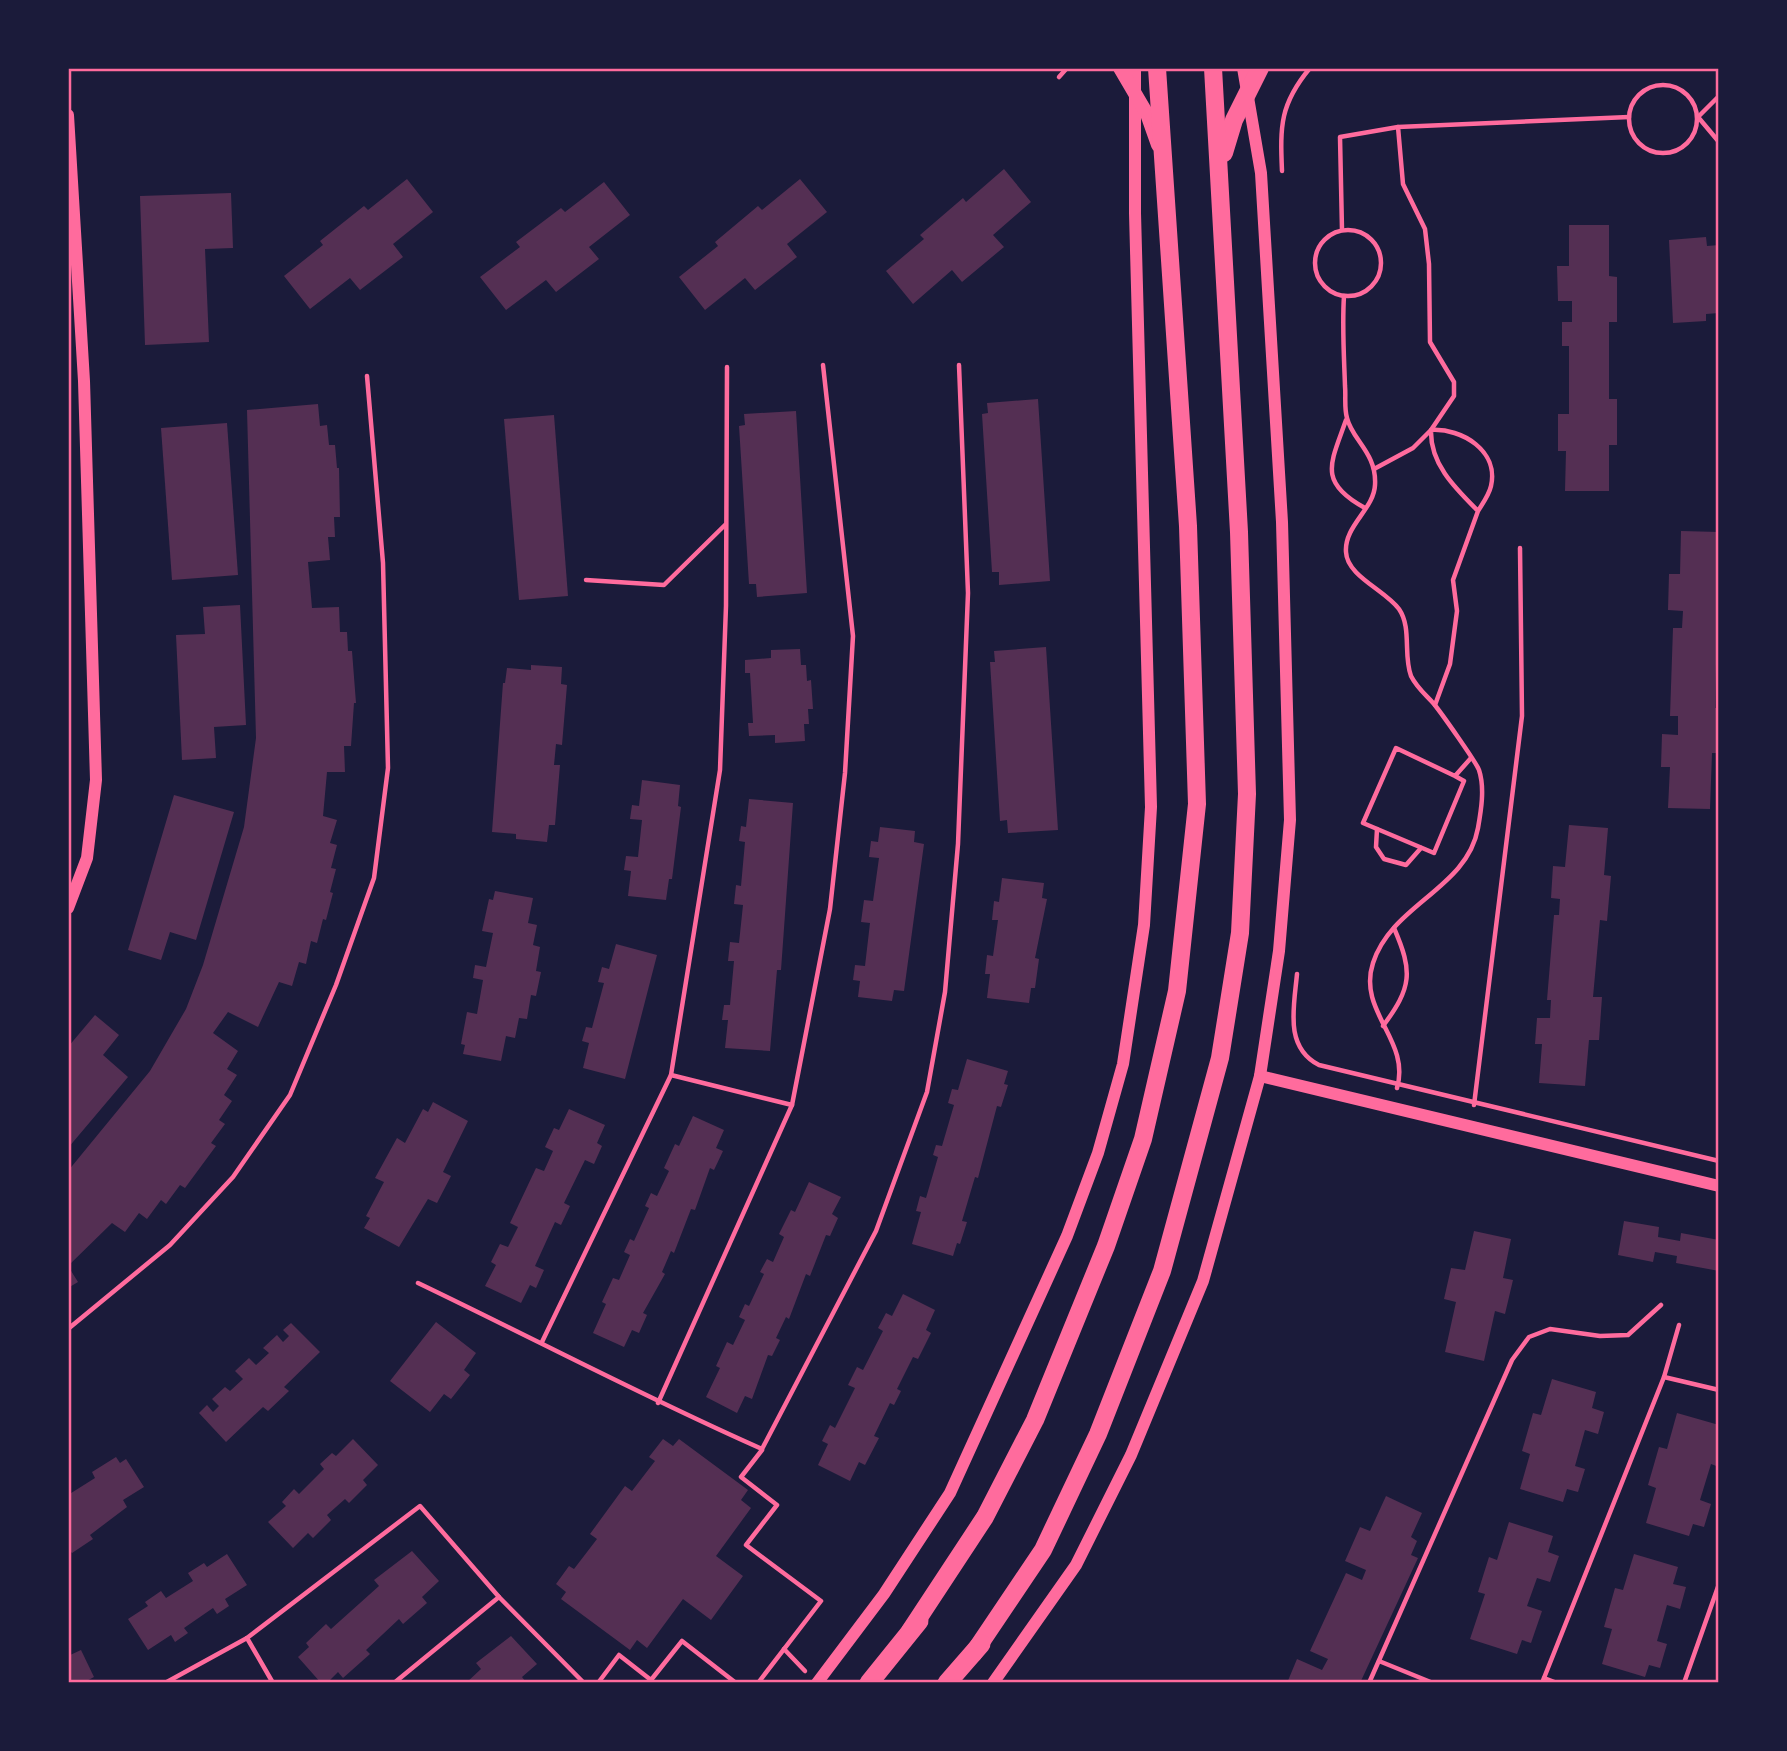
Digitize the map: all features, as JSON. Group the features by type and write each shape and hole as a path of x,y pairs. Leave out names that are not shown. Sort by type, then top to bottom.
{"highway":[{"path":"869,1683 919,1621"},
{"path":"950,1683 981,1644"}],"main road":[{"path":"1119,68 1147,114 1165,170"},
{"path":"861,1683 919,1621 985,1517 1035,1420 1106,1246 1143,1139 1177,991 1197,804 1188,526 1157,68"},
{"path":"981,1644 1043,1550 1098,1434 1162,1271 1220,1058 1238,945 1247,794 1239,532 1213,68"},
{"path":"1221,174 1224,150 1246,93 1260,68"}],"street":[{"path":"817,1683 884,1594 950,1493 1067,1236 1098,1153 1123,1064 1144,925 1152,807 1135,213 1135,68"},
{"path":"993,1683 1076,1564 1131,1455 1203,1281 1260,1076 1279,951 1290,820 1282,522 1261,173 1243,68"},
{"path":"68,115 84,381 96,780 87,858 68,908"},
{"path":"1260,1076 1388,1109 1719,1186"}],"path":[{"path":"1059,77 1067,68"},
{"path":"1719,96 1698,117 1692,139 1684,147 1662,154 1642,147 1630,128 1629,117 1638,96 1646,89 1668,85 1685,92 1692,99 1698,117 1719,142"},
{"path":"1342,230 1340,137 1398,127 1629,117"},
{"path":"1374,469 1413,448 1432,430 1454,396 1454,382 1430,342 1425,229 1403,184 1398,127"},
{"path":"1342,230 1364,233 1373,240 1381,261 1375,282 1366,290 1344,296 1323,286 1314,264 1322,242 1342,230"},
{"path":"1344,296 1347,419 1331,462 1333,480 1340,494 1365,508"},
{"path":"658,1404 792,1105 830,909 845,773 853,636 824,365"},
{"path":"758,1683 821,1601 746,1545 777,1505 741,1477 762,1450 876,1231 928,1092 945,992 958,844 968,593 959,365"},
{"path":"542,1342 671,1075 720,770 727,367"},
{"path":"68,1329 170,1245 233,1177 283,1105 336,985 374,878 388,768 383,563 367,376"},
{"path":"1347,419 1363,442 1374,469 1376,487 1352,527 1346,552 1354,570 1382,591 1400,610 1407,631 1410,673 1417,687 1435,705 1479,770 1482,797 1477,832 1464,863 1394,927 1372,964 1370,992 1383,1026 1394,1042 1401,1067 1398,1086 1388,1109"},
{"path":"1432,430 1450,429 1478,445 1489,465 1492,484 1478,511 1453,580 1455,625 1450,664 1435,705"},
{"path":"1432,430 1431,445 1438,465 1478,511"},
{"path":"586,580 664,585 726,524"},
{"path":"1477,1130 1474,1104 1522,716 1520,548"},
{"path":"1396,748 1464,781 1434,853 1377,829 1363,823 1396,748"},
{"path":"1455,776 1471,758"},
{"path":"1377,829 1376,847 1384,859 1406,865 1421,848"},
{"path":"1383,1026 1400,1003 1409,980 1406,955 1394,927"},
{"path":"1328,1068 1719,1161"},
{"path":"671,1075 792,1105"},
{"path":"418,1283 542,1342 658,1404 762,1450"},
{"path":"1369,1683 1512,1360 1529,1338 1550,1329 1600,1336 1629,1335 1661,1305"},
{"path":"1557,1683 1543,1680 1664,1377 1679,1325"},
{"path":"1664,1377 1719,1390"},
{"path":"165,1683 247,1638 420,1506 499,1597 584,1683"},
{"path":"1684,1683 1719,1584"},
{"path":"394,1683 499,1597"},
{"path":"247,1638 273,1683"},
{"path":"598,1683 620,1655 651,1680 682,1641 736,1683"},
{"path":"784,1649 817,1683"},
{"path":"1379,1661 1433,1683"}],"building":[{"path":"1004,169 1031,202 993,235 1004,247 962,282 952,270 913,304 886,271 924,239 920,235 963,198 966,202"},
{"path":"407,179 433,212 393,244 403,257 360,290 350,278 310,309 284,276 323,245 320,241 364,206 368,210"},
{"path":"800,179 827,212 787,244 797,257 755,290 745,278 705,310 679,277 718,246 715,242 758,206 762,210"},
{"path":"604,182 630,215 589,247 599,259 556,292 546,280 506,310 480,277 520,247 516,242 561,208 565,212"},
{"path":"231,193 233,248 205,249 209,342 145,345 140,196"},
{"path":"1569,225 1609,225 1609,276 1617,277 1617,322 1609,322 1609,399 1617,399 1617,445 1609,445 1609,491 1565,491 1566,451 1558,451 1558,414 1569,414 1569,346 1562,346 1562,322 1572,322 1572,301 1558,301 1557,266 1569,266"},
{"path":"1706,237 1707,246 1719,245 1719,313 1706,314 1706,321 1673,323 1669,240"},
{"path":"1038,399 1050,581 999,585 999,572 992,572 982,414 988,413 987,403"},
{"path":"318,404 320,426 327,425 329,445 335,445 339,468 340,517 334,517 335,537 328,537 330,560 308,562 312,608 339,607 340,632 347,632 348,651 352,651 356,703 351,746 344,746 345,772 327,772 323,816 337,820 330,843 337,845 331,868 336,869 330,892 333,893 326,920 323,919 317,943 311,941 306,964 299,962 292,986 279,982 258,1027 228,1012 213,1033 238,1051 227,1069 237,1075 224,1095 232,1101 219,1120 225,1124 211,1143 216,1146 185,1188 180,1185 166,1204 161,1200 147,1219 139,1213 125,1232 112,1223 68,1266 68,1171 150,1071 186,1009 203,965 244,827 256,738 247,410"},
{"path":"796,411 807,593 757,597 756,584 749,584 739,426 745,425 744,414"},
{"path":"554,415 568,596 519,600 504,419"},
{"path":"227,423 238,575 172,580 161,428"},
{"path":"1681,531 1719,532 1715,708 1719,708 1719,753 1712,753 1710,809 1668,808 1670,767 1661,767 1662,734 1678,735 1678,716 1670,716 1673,628 1682,628 1683,611 1668,610 1669,574 1680,574"},
{"path":"240,605 246,725 214,727 216,758 182,760 176,635 205,634 203,607"},
{"path":"1046,647 1058,830 1008,833 1007,820 1000,821 990,662 995,662 994,651"},
{"path":"800,649 801,665 806,665 807,681 811,680 813,709 808,709 809,724 804,724 805,741 775,743 775,735 749,736 748,723 753,723 750,673 745,673 745,660 771,658 771,650"},
{"path":"531,665 562,667 561,684 567,685 562,745 556,744 554,765 560,765 555,825 549,825 547,842 516,839 516,834 492,832 503,683 507,668 531,670"},
{"path":"642,780 680,785 678,806 681,807 672,879 669,879 666,900 628,896 631,871 624,870 626,856 638,857 642,820 630,819 632,805 639,806"},
{"path":"174,795 234,812 196,940 170,932 161,960 128,950"},
{"path":"749,799 793,803 781,970 777,970 770,1051 725,1048 728,1020 722,1020 724,1005 730,1005 734,961 728,961 730,942 739,943 743,905 734,904 736,885 741,886 745,842 739,841 741,826 746,827"},
{"path":"1569,825 1608,828 1604,875 1611,876 1607,921 1600,920 1593,997 1602,997 1599,1040 1589,1040 1585,1086 1539,1083 1542,1044 1535,1044 1537,1018 1550,1018 1551,1000 1547,1000 1554,915 1559,915 1560,899 1551,898 1553,866 1565,867"},
{"path":"880,827 915,831 914,842 924,844 904,991 894,990 892,1001 858,997 860,981 853,980 855,965 865,966 870,923 861,922 864,900 873,901 879,858 869,857 871,841 878,842"},
{"path":"1002,878 1044,883 1042,898 1047,899 1035,958 1039,959 1035,988 1031,988 1029,1003 987,998 990,974 985,974 987,955 993,956 998,920 992,920 994,901 999,902"},
{"path":"495,891 533,898 528,923 537,925 533,945 540,947 536,971 541,972 536,996 531,995 527,1019 519,1018 515,1038 506,1036 501,1061 463,1054 465,1045 461,1044 467,1012 477,1014 483,980 473,978 475,965 486,967 493,933 482,931 489,899 493,900"},
{"path":"616,944 657,955 625,1079 583,1068 589,1043 582,1041 586,1027 592,1028 604,983 598,982 602,967 609,969"},
{"path":"95,1015 119,1035 103,1055 128,1077 68,1148 68,1047"},
{"path":"967,1059 1008,1071 1004,1084 1008,1085 1001,1107 997,1106 978,1178 975,1177 962,1221 967,1222 953,1256 912,1244 921,1212 916,1211 920,1196 926,1198 938,1157 933,1155 936,1145 942,1146 954,1105 948,1103 952,1089 958,1090"},
{"path":"433,1102 468,1121 443,1172 451,1176 437,1203 428,1199 399,1247 364,1228 370,1218 366,1216 384,1182 375,1178 397,1138 405,1143 423,1109 428,1112"},
{"path":"569,1109 605,1125 597,1143 602,1146 594,1164 585,1160 564,1203 570,1206 561,1225 555,1222 535,1266 544,1270 536,1288 530,1285 521,1303 485,1286 496,1265 491,1262 500,1244 508,1247 518,1227 510,1223 536,1168 544,1171 553,1151 545,1147 554,1128 559,1130"},
{"path":"693,1116 724,1130 716,1148 723,1151 714,1170 710,1168 695,1210 691,1209 674,1253 671,1251 662,1272 665,1274 643,1313 647,1315 639,1333 632,1330 624,1347 593,1333 606,1304 602,1302 613,1278 619,1280 630,1255 624,1252 630,1239 634,1241 649,1208 645,1206 651,1193 657,1196 669,1171 664,1168 675,1144 679,1146"},
{"path":"809,1182 841,1197 832,1214 838,1218 830,1236 826,1235 810,1276 806,1274 789,1319 786,1317 776,1338 780,1340 772,1356 768,1355 752,1399 745,1396 737,1413 706,1397 720,1368 716,1366 727,1342 733,1345 745,1320 739,1317 745,1304 749,1306 764,1274 760,1272 767,1259 773,1262 784,1237 779,1234 791,1210 795,1212"},
{"path":"1624,1221 1659,1227 1658,1237 1680,1241 1681,1233 1719,1240 1719,1271 1676,1263 1677,1256 1655,1252 1653,1262 1618,1255"},
{"path":"1474,1231 1511,1239 1503,1278 1513,1280 1505,1314 1495,1311 1484,1361 1445,1352 1456,1302 1444,1299 1451,1268 1465,1270"},
{"path":"68,1266 78,1282 68,1288"},
{"path":"903,1294 935,1310 926,1330 931,1333 918,1359 913,1357 897,1389 901,1391 894,1405 890,1403 874,1436 879,1438 865,1465 859,1462 850,1481 818,1465 828,1444 822,1441 830,1425 835,1428 855,1388 848,1385 857,1367 863,1370 883,1331 878,1328 886,1313 892,1316"},
{"path":"436,1322 476,1353 464,1370 470,1375 451,1399 444,1394 430,1412 390,1381"},
{"path":"291,1323 320,1352 284,1387 289,1391 268,1411 263,1407 226,1442 199,1413 207,1405 213,1412 219,1406 212,1399 225,1387 230,1391 243,1379 235,1371 249,1358 256,1365 269,1353 263,1348 277,1335 283,1342 289,1336 283,1330"},
{"path":"1552,1379 1596,1392 1592,1408 1604,1412 1598,1434 1585,1430 1575,1466 1585,1469 1578,1492 1567,1489 1563,1502 1520,1489 1530,1454 1522,1451 1533,1413 1541,1415"},
{"path":"1677,1413 1719,1425 1719,1467 1711,1464 1700,1500 1711,1504 1704,1527 1693,1524 1689,1536 1646,1523 1656,1488 1648,1485 1659,1447 1667,1449"},
{"path":"353,1439 378,1465 363,1480 367,1485 349,1503 345,1499 327,1515 331,1520 313,1538 308,1533 293,1548 268,1522 286,1506 282,1502 294,1489 299,1494 324,1469 320,1464 332,1453 336,1456"},
{"path":"663,1439 673,1446 679,1439 748,1490 741,1500 751,1508 716,1556 743,1576 711,1620 683,1599 647,1648 637,1640 630,1650 561,1599 566,1592 556,1584 569,1566 574,1569 597,1539 590,1534 625,1486 632,1491 655,1461 649,1457"},
{"path":"116,1457 120,1463 126,1459 144,1487 123,1500 127,1507 90,1535 93,1539 72,1553 68,1549 68,1495 95,1478 92,1472"},
{"path":"1386,1496 1422,1513 1411,1537 1417,1541 1411,1555 1418,1558 1360,1683 1287,1683 1297,1659 1322,1670 1328,1659 1310,1651 1346,1573 1362,1580 1366,1570 1345,1561 1360,1527 1370,1531"},
{"path":"1509,1522 1553,1536 1548,1552 1559,1556 1550,1582 1537,1578 1527,1606 1542,1611 1531,1643 1522,1640 1517,1654 1470,1639 1485,1594 1478,1592 1489,1557 1497,1560"},
{"path":"412,1551 439,1581 422,1597 427,1603 403,1624 399,1619 366,1650 370,1654 343,1678 338,1672 327,1683 321,1683 298,1657 309,1647 306,1643 326,1624 331,1629 379,1586 374,1580"},
{"path":"227,1554 247,1585 225,1599 229,1606 217,1614 213,1608 184,1628 188,1633 175,1642 171,1635 148,1650 128,1619 148,1606 145,1602 161,1591 166,1598 193,1581 188,1573 204,1563 207,1567"},
{"path":"1634,1554 1678,1567 1673,1584 1686,1587 1680,1609 1667,1605 1657,1641 1667,1644 1660,1668 1649,1665 1645,1677 1602,1664 1612,1629 1604,1627 1615,1588 1623,1590"},
{"path":"511,1636 537,1664 522,1677 525,1681 466,1683 481,1669 476,1663"},
{"path":"81,1650 94,1677 83,1683 68,1683 68,1656"}]}
